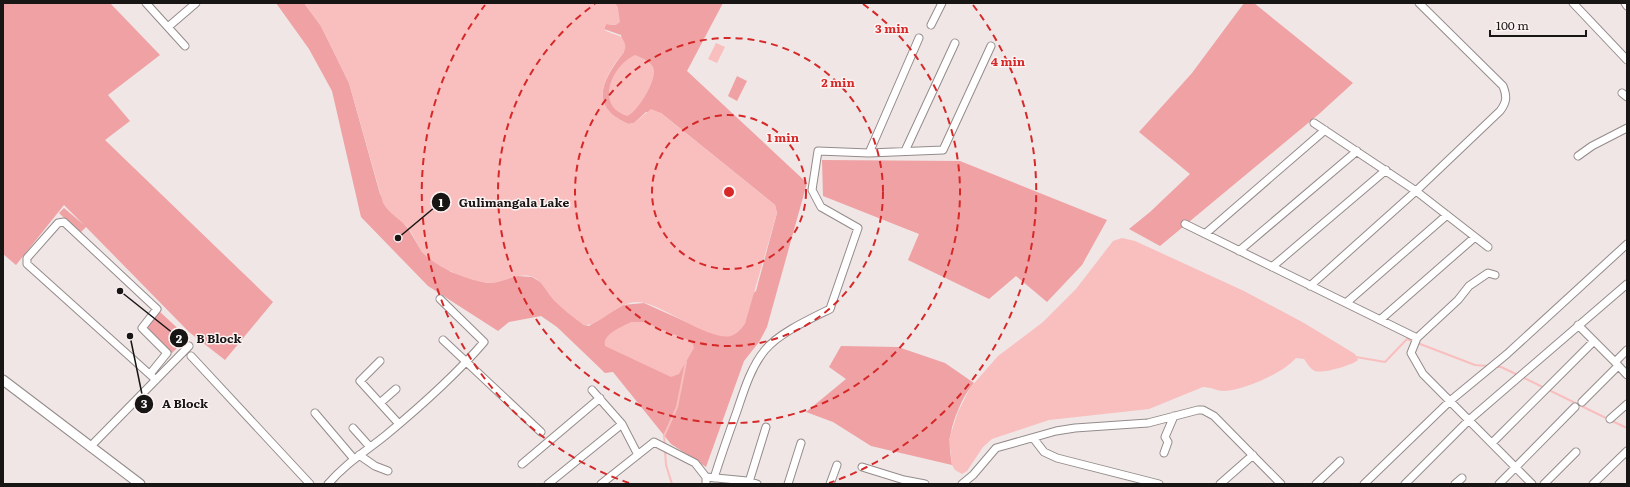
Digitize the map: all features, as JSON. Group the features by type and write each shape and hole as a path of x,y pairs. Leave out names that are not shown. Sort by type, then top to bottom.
{"street":[{"path":"168,27 196,3"},
{"path":"931,25 942,3"},
{"path":"1310,286 1416,191 1500,111 1505,104 1507,96 1503,86 1419,3"},
{"path":"1573,3 1627,60"},
{"path":"1624,3 1627,6"},
{"path":"148,4 186,46"},
{"path":"869,152 920,38"},
{"path":"905,152 955,43"},
{"path":"709,480 745,387 759,359 766,349 779,339 804,322 830,309 858,228 821,206 812,190 818,151 905,152 942,150 991,46"},
{"path":"1314,123 1416,191 1488,247"},
{"path":"1578,156 1592,146 1627,128"},
{"path":"1205,234 1325,130"},
{"path":"1239,251 1357,151"},
{"path":"1272,267 1386,170"},
{"path":"1346,303 1447,214"},
{"path":"150,374 167,353 142,328 156,311 155,306 64,222 58,223 27,258 27,264 156,380"},
{"path":"1185,224 1417,338"},
{"path":"1380,320 1475,237"},
{"path":"1364,484 1450,401 1507,354 1627,244"},
{"path":"1495,275 1488,273 1469,286 1458,300 1417,338 1411,354 1416,364 1450,401 1532,484"},
{"path":"1405,484 1469,420 1627,284"},
{"path":"328,484 356,457 399,424 429,398 466,363 484,342 440,299"},
{"path":"1578,326 1627,375"},
{"path":"443,340 541,432"},
{"path":"1492,443 1594,341"},
{"path":"90,447 189,346"},
{"path":"1582,402 1617,364 1627,350"},
{"path":"190,356 310,484"},
{"path":"380,361 360,381 399,424"},
{"path":"156,368 162,374"},
{"path":"3,380 140,484"},
{"path":"380,403 396,389"},
{"path":"592,390 622,424 638,455"},
{"path":"522,464 600,398"},
{"path":"1610,419 1627,404"},
{"path":"1499,484 1575,407"},
{"path":"962,484 973,475 996,448 1071,428 1148,423 1198,410 1209,412 1281,484"},
{"path":"315,413 356,457 388,471"},
{"path":"1164,453 1168,442 1165,437 1174,416"},
{"path":"548,484 622,424"},
{"path":"745,482 766,427"},
{"path":"354,428 370,447"},
{"path":"1034,439 1044,452 1057,458 1158,484"},
{"path":"601,484 654,442 695,463 709,480 757,484"},
{"path":"788,484 801,443"},
{"path":"1592,484 1627,451"},
{"path":"1544,484 1576,452"},
{"path":"1220,484 1253,456"},
{"path":"1316,484 1340,461"},
{"path":"830,484 837,465"},
{"path":"862,467 904,482 925,484"},
{"path":"1456,484 1462,478"}],"shaded area":[{"path":"3,3 110,3 160,55 108,95 130,121 105,140 273,302 225,360 189,332 86,227 80,233 59,213 64,208 84,225 64,205 16,265 3,254"},
{"path":"276,3 304,3 321,26 349,83 380,194 409,230 422,252 451,272 487,283 517,276 532,277 542,283 554,300 584,325 589,326 623,305 644,303 704,330 756,291 777,213 775,205 661,113 646,112 634,123 629,124 616,117 608,109 603,101 605,82 616,62 624,52 621,35 604,29 606,24 616,25 618,8 615,3 723,3 687,71 807,183 767,327 759,342 744,361 706,467 671,444 613,372 605,373 557,327 541,316 509,322 498,331 428,286 361,217 332,91 309,49"},
{"path":"304,3 615,3 618,8 620,22 616,25 606,24 604,29 624,40 625,49 605,81 603,98 605,106 610,113 629,124 634,123 651,109 661,113 775,205 777,213 745,324 739,331 731,336 712,334 654,306 636,302 619,307 597,321 584,325 560,306 544,287 533,277 521,276 494,283 480,282 444,268 428,258 422,252 408,228 388,210 383,203 349,83 321,26"},
{"path":"1244,3 1254,3 1353,83 1319,114 1160,246 1129,229 1150,212 1190,174 1139,132 1192,73"},
{"path":"716,43 725,47 717,63 708,59"},
{"path":"635,55 649,63 653,67 654,72 653,79 646,94 636,109 627,116 617,111 611,104 609,95 610,86 619,67"},
{"path":"737,76 747,81 737,101 728,96"},
{"path":"822,160 960,161 1107,220 1082,265 1047,302 1016,276 989,299 908,260 919,234 823,196"},
{"path":"1122,238 1135,241 1244,291 1304,323 1355,354 1358,360 1337,368 1319,372 1312,369 1304,359 1296,358 1290,364 1273,375 1242,388 1224,391 1203,387 1149,409 1049,420 992,439 983,447 967,471 962,474 955,470 952,465 949,439 958,412 970,388 998,356 1043,322 1076,289 1113,241"},
{"path":"159,311 186,336 186,339 172,353 147,328"},
{"path":"631,322 644,322 688,340 693,344 694,348 679,374 671,377 605,346 605,342 610,334"},
{"path":"841,346 898,347 945,363 974,383 962,402 955,418 950,443 952,465 871,446 833,422 806,412 846,379 829,367"}],"waterway":[{"path":"1356,357 1385,362 1407,339 1475,365 1488,366"},
{"path":"665,446 664,436 677,407 686,362"},
{"path":"1494,367 1501,367 1518,375"},
{"path":"1522,377 1608,419"},
{"path":"1612,421 1627,428"},
{"path":"665,450 666,465 672,484"}],"place":[{"name":"Gulimangala Lake","path":"398,238"},
{"name":"B Block","path":"120,291"},
{"name":"A Block","path":"130,336"}]}
